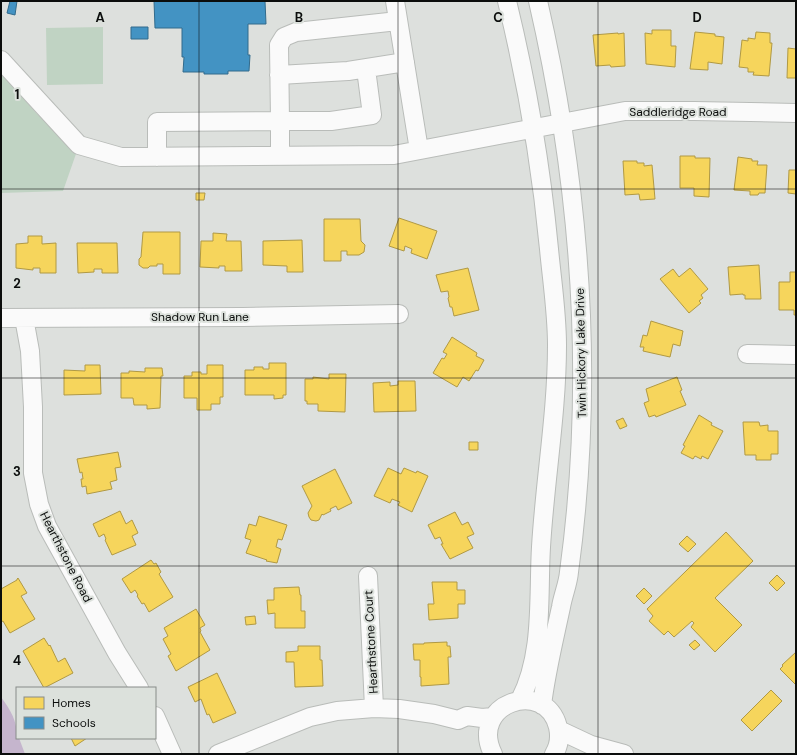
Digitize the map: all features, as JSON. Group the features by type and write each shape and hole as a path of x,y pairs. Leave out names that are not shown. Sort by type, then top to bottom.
{"street":[{"path":"395,1 419,150"},
{"name":"Twin Hickory Lake Drive","path":"507,1 522,64 540,169 556,316 557,345 554,406 541,548 537,639 528,686 520,700"},
{"name":"Twin Hickory Lake Drive","path":"538,1 551,57 568,159 579,273 582,330 582,413 579,476 569,574 546,672 542,705"},
{"path":"280,156 279,45 284,37 296,32 398,21"},
{"name":"Saddleridge Road","path":"1,60 79,145 121,158 394,155 625,111 796,113"},
{"path":"279,76 348,72 405,62"},
{"path":"157,157 157,122 331,121 372,115 366,69"},
{"name":"Shadow Run Lane","path":"1,318 235,317 399,314"},
{"name":"Hearthstone Road","path":"24,318 30,351 34,473 38,504 47,526 116,653 138,687"},
{"path":"747,354 796,355"},
{"name":"Hearthstone Court","path":"368,576 374,708"},
{"path":"493,754 490,748 488,736 489,727 493,717 500,709 510,703 520,700 532,701 542,705 554,717 559,730 559,743 554,754"},
{"path":"218,754 310,717 337,711 374,708 406,710 458,720 464,726 488,736"},
{"path":"458,720 467,716 482,718 493,717"},
{"path":"156,718 172,754"},
{"path":"559,730 591,745 624,754"}],"green space":[{"path":"103,27 103,84 47,85 46,28"},
{"path":"1,73 37,114 77,151 63,191 1,193"}],"shaded area":[{"path":"1,697 13,716 16,726 16,739 19,739 25,754 1,754"}],"building: Homes":[{"path":"652,30 671,30 671,46 676,46 675,67 646,64 645,33 652,34"},
{"path":"695,32 715,34 715,36 724,37 722,64 708,62 708,70 690,69"},
{"path":"756,32 770,33 770,43 772,43 769,76 753,75 754,72 748,72 748,68 739,67 742,40 748,41 748,38 755,39"},
{"path":"624,33 625,66 596,66 593,35"},
{"path":"788,48 796,49 796,78 787,78"},
{"path":"680,156 710,158 709,197 694,196 694,188 680,188"},
{"path":"738,157 758,161 757,165 767,165 765,193 750,195 750,191 734,190"},
{"path":"623,161 637,161 637,163 644,163 644,166 652,165 655,199 640,200 639,194 625,195"},
{"path":"789,170 796,170 796,194 788,193"},
{"path":"196,193 205,193 204,200 196,200"},
{"path":"399,218 437,231 427,259 411,253 412,249 405,246 404,251 389,246"},
{"path":"324,219 360,219 361,241 365,245 364,252 359,255 347,255 347,251 341,251 341,261 324,261"},
{"path":"143,232 180,232 180,274 163,274 163,264 157,264 157,266 150,266 148,268 143,268 139,265"},
{"path":"213,233 227,234 226,241 241,241 242,271 225,271 225,266 219,266 219,268 200,267 201,241 213,241"},
{"path":"28,236 42,236 42,244 56,243 56,273 40,273 40,268 33,268 33,270 16,268 16,244 28,243"},
{"path":"302,240 303,272 287,272 287,266 263,265 263,241"},
{"path":"77,243 117,243 118,273 102,273 102,269 94,269 94,272 78,273"},
{"path":"759,265 761,299 745,299 745,295 743,294 730,295 728,267"},
{"path":"468,268 479,310 454,316 452,307 450,307 448,291 441,292 436,275"},
{"path":"690,268 708,289 701,295 703,298 699,301 701,303 689,313 660,279 673,269 679,277"},
{"path":"790,272 796,272 796,315 794,315 794,310 779,310 779,282 790,282"},
{"path":"651,321 683,331 680,346 673,344 670,357 643,351 644,347 640,347 643,335 647,336"},
{"path":"452,337 477,353 476,356 484,360 478,371 476,370 469,381 463,377 457,387 433,373 442,358 444,359 447,354 443,352"},
{"path":"269,363 286,363 286,395 283,395 283,398 274,399 274,395 245,395 245,370 254,370 254,367 269,369"},
{"path":"85,365 100,365 101,394 64,395 64,370 85,371"},
{"path":"207,365 223,365 223,397 220,397 220,404 211,404 211,410 197,410 197,398 184,398 184,376 192,376 192,372 207,374"},
{"path":"145,368 162,368 163,376 161,376 160,408 147,409 147,405 134,405 133,398 121,398 121,373 129,373 129,371 145,372"},
{"path":"329,374 346,374 345,412 318,411 318,404 307,404 307,401 305,401 305,379 313,379 313,377 329,379"},
{"path":"677,377 682,390 680,391 686,405 656,417 655,415 649,417 644,403 649,401 646,389"},
{"path":"398,381 415,381 416,411 374,412 373,383 390,382 390,386 398,385"},
{"path":"699,415 712,423 711,425 723,431 708,459 702,456 701,459 695,456 693,459 681,453 685,446 683,445"},
{"path":"623,418 627,426 620,429 616,421"},
{"path":"743,422 759,422 760,426 768,425 768,431 778,431 778,454 771,454 771,460 756,460 756,455 745,455"},
{"path":"469,442 478,442 478,450 469,450"},
{"path":"118,452 121,467 115,468 117,480 110,482 112,489 87,494 86,486 82,487 82,472 80,473 77,459"},
{"path":"388,468 401,474 404,468 416,473 417,471 428,476 412,512 398,505 400,502 392,499 390,503 374,496"},
{"path":"335,469 352,503 338,510 336,506 330,509 331,511 323,515 322,514 319,520 311,520 308,513 312,506 302,486"},
{"path":"120,511 126,524 132,520 138,533 132,536 136,545 112,555 105,540 104,534 99,537 93,524"},
{"path":"455,512 462,525 468,522 474,534 467,537 473,548 450,559 441,544 443,544 440,537 435,539 428,525"},
{"path":"259,516 287,525 282,540 278,539 276,547 281,549 277,563 266,561 267,560 246,553 251,540 245,538 249,524 256,526"},
{"path":"726,532 753,561 715,598 742,625 715,652 691,627 694,623 692,621 674,637 668,631 664,635 649,621 653,616 647,609"},
{"path":"687,536 696,544 688,552 679,544"},
{"path":"151,560 154,564 156,563 161,572 159,574 173,597 149,612 144,603 142,604 135,590 131,593 122,579"},
{"path":"777,575 785,583 777,591 769,583"},
{"path":"18,578 27,593 21,596 35,619 10,633 3,621 1,622 1,589"},
{"path":"432,582 457,582 457,590 465,590 465,604 458,604 458,618 429,620 428,604 434,604"},
{"path":"299,587 301,595 301,611 305,611 305,628 275,628 275,613 268,614 267,600 274,600 274,588"},
{"path":"644,588 652,596 644,604 636,596"},
{"path":"196,609 205,625 200,628 200,632 210,650 176,671 168,656 171,654 163,639 168,636 164,628"},
{"path":"255,616 256,624 246,625 245,617"},
{"path":"44,638 49,646 50,645 58,662 65,658 73,673 43,687 23,651"},
{"path":"695,640 700,645 694,650 689,645"},
{"path":"447,642 447,646 450,646 451,657 448,657 449,684 421,686 420,660 414,660 413,644"},
{"path":"298,646 320,646 323,686 295,687 294,662 286,662 286,652 298,651"},
{"path":"796,652 796,685 780,669 783,666 782,665"},
{"path":"217,673 236,713 213,723 209,714 207,715 201,699 195,702 188,687"},
{"path":"771,690 782,701 752,731 741,720"},
{"path":"72,739 86,739 75,746"}],"building: Schools":[{"path":"10,1 17,1 15,15 7,13"},
{"path":"154,1 265,1 266,24 248,24 248,55 250,55 249,71 228,71 228,74 183,72 184,57 182,57 182,28 155,28"},
{"path":"131,27 148,27 148,39 131,39"}]}
